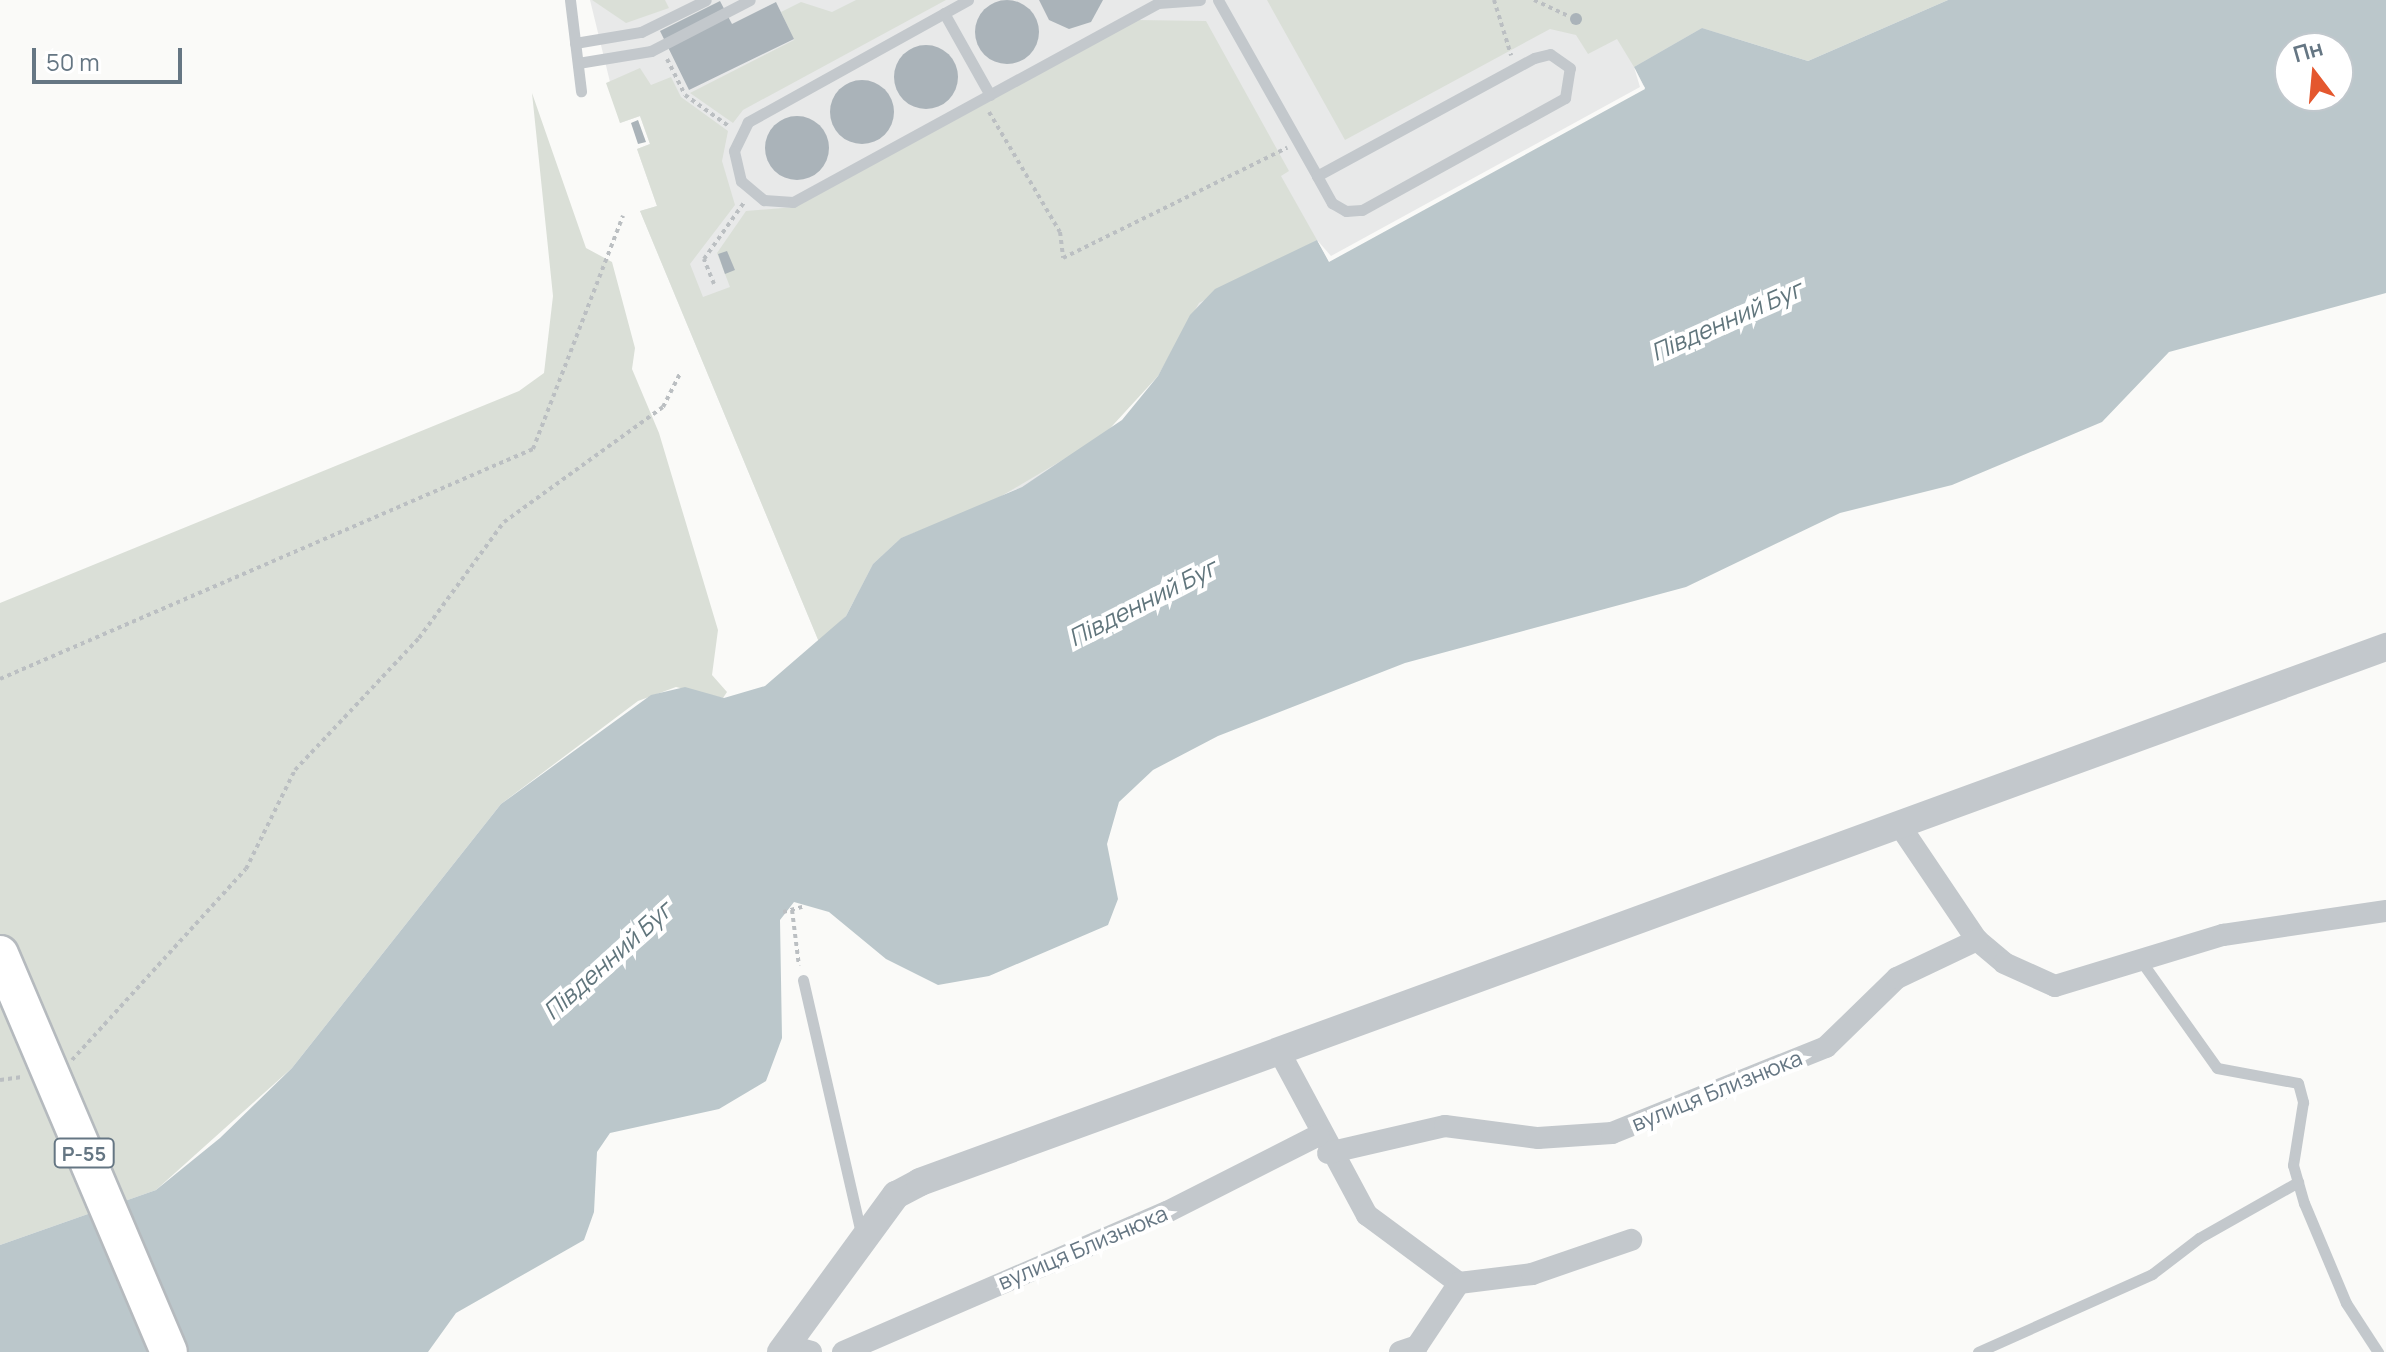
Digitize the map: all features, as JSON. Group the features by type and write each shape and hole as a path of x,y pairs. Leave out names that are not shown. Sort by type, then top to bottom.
{"main road":[{"name":"Р-55","path":"0,954 169,1352"}],"street":[{"path":"793,1350 896,1195 920,1182 2386,647"},
{"path":"1900,826 1977,940 2004,963 2055,986 2223,935 2386,911"},
{"name":"вулиця Близнюка","path":"843,1352 1324,1144 1445,1126 1538,1138 1612,1133 1826,1047 1897,978 1977,940"},
{"path":"1280,1053 1324,1144 1367,1215 1459,1283 1532,1274 1631,1240"},
{"path":"1400,1352 1417,1346 1459,1283"}],"lane":[{"path":"570,0 581,91"},
{"path":"575,43 641,32 706,0"},
{"path":"578,63 661,46 750,0"},
{"path":"968,0 762,113 740,134 735,167 751,192 793,202 1158,3 1200,0"},
{"path":"1218,0 1317,176 1338,208 1362,210 1558,103 1573,84 1558,56 1541,55 1317,176"},
{"path":"944,13 986,98"},
{"path":"2141,961 2217,1068 2298,1083 2298,1182 2346,1303 2378,1352"},
{"path":"803,980 863,1242"},
{"path":"1978,1352 2152,1274 2199,1238 2298,1182"}],"path":[{"path":"1494,0 1515,69"},
{"path":"1534,0 1569,16"},
{"path":"661,46 685,95 740,134"},
{"path":"986,98 1060,232 1063,258 1298,142"},
{"path":"714,284 704,259 751,192"},
{"path":"0,679 533,449 623,216"},
{"path":"65,1065 246,869 295,770 419,638 504,522 663,407 680,374"},
{"path":"783,912 802,907"},
{"path":"792,910 803,980"},
{"path":"0,1080 37,1072"}],"shaded area":[{"path":"590,0 1895,0 1734,35 1329,262 1215,289 1103,436 1022,487 914,530 819,642 640,211 657,206 637,149 650,144 640,116 620,123"},
{"path":"592,0 665,0 669,8 626,23"},
{"path":"856,0 946,0 743,110 733,123 690,93 794,40 781,12 801,2 832,12"},
{"path":"1267,0 1948,0 1808,61 1702,28 1634,67 1617,39 1588,54 1576,35 1550,29 1345,140"},
{"path":"1136,20 1206,21 1289,171 1281,176 1317,240 1199,303 1158,376 1103,436 988,504 901,538 873,564 846,616 819,642 640,211 657,206 637,149 650,144 640,116 620,123 606,83 640,68 651,85 671,77 681,97 728,131 722,161 735,205 690,264 703,297 730,287 717,253 746,211 795,207"},
{"path":"532,93 586,248 612,262 635,348 632,369 659,433 718,630 712,675 727,692 723,698 676,687 638,701 501,804 292,1068 156,1190 0,1245 0,603 519,391 544,373 553,296"}],"water":[{"name":"Південний Буг","path":"1948,0 2386,0 2386,293 2169,352 2102,422 1952,485 1840,513 1686,587 1405,663 1218,736 1153,770 1119,802 1107,844 1118,899 1108,925 989,976 938,985 886,959 829,912 794,902 780,920 782,1038 766,1081 719,1109 610,1133 597,1152 594,1212 584,1240 456,1313 428,1352 0,1352 0,1245 156,1190 220,1138 292,1068 501,804 651,695 685,687 724,698 765,686 846,616 873,564 901,538 1022,487 1122,420 1158,376 1190,315 1215,289 1317,240 1329,261 1645,88 1634,67 1702,28 1808,61"}],"pier":[{"path":"1634,67 1645,89 1329,262 1317,240 1331,256 1640,87"}],"building":[{"path":"1007,0 1019,2 1030,9 1037,20 1037,44 1030,55 1019,62 1007,64 995,62 984,55 977,44 975,32 977,20 984,9 995,2"},
{"path":"1039,0 1103,0 1091,22 1069,29 1049,20"},
{"path":"720,1 732,24 776,2 794,39 689,90 660,31"},
{"path":"1571,14 1581,14 1581,24 1571,24"},
{"path":"926,45 938,47 949,54 956,65 956,89 949,100 938,107 926,109 914,107 903,100 896,89 894,77 896,65 903,54 914,47"},
{"path":"862,80 874,82 885,89 892,100 892,124 885,135 874,142 862,144 850,142 839,135 832,124 830,112 832,100 839,89 850,82"},
{"path":"797,116 809,118 820,125 827,136 827,160 820,171 809,178 797,180 785,178 774,171 767,160 765,148 767,136 774,125 785,118"},
{"path":"638,120 646,142 638,144 631,123"},
{"path":"727,251 735,270 725,274 718,254"}]}
